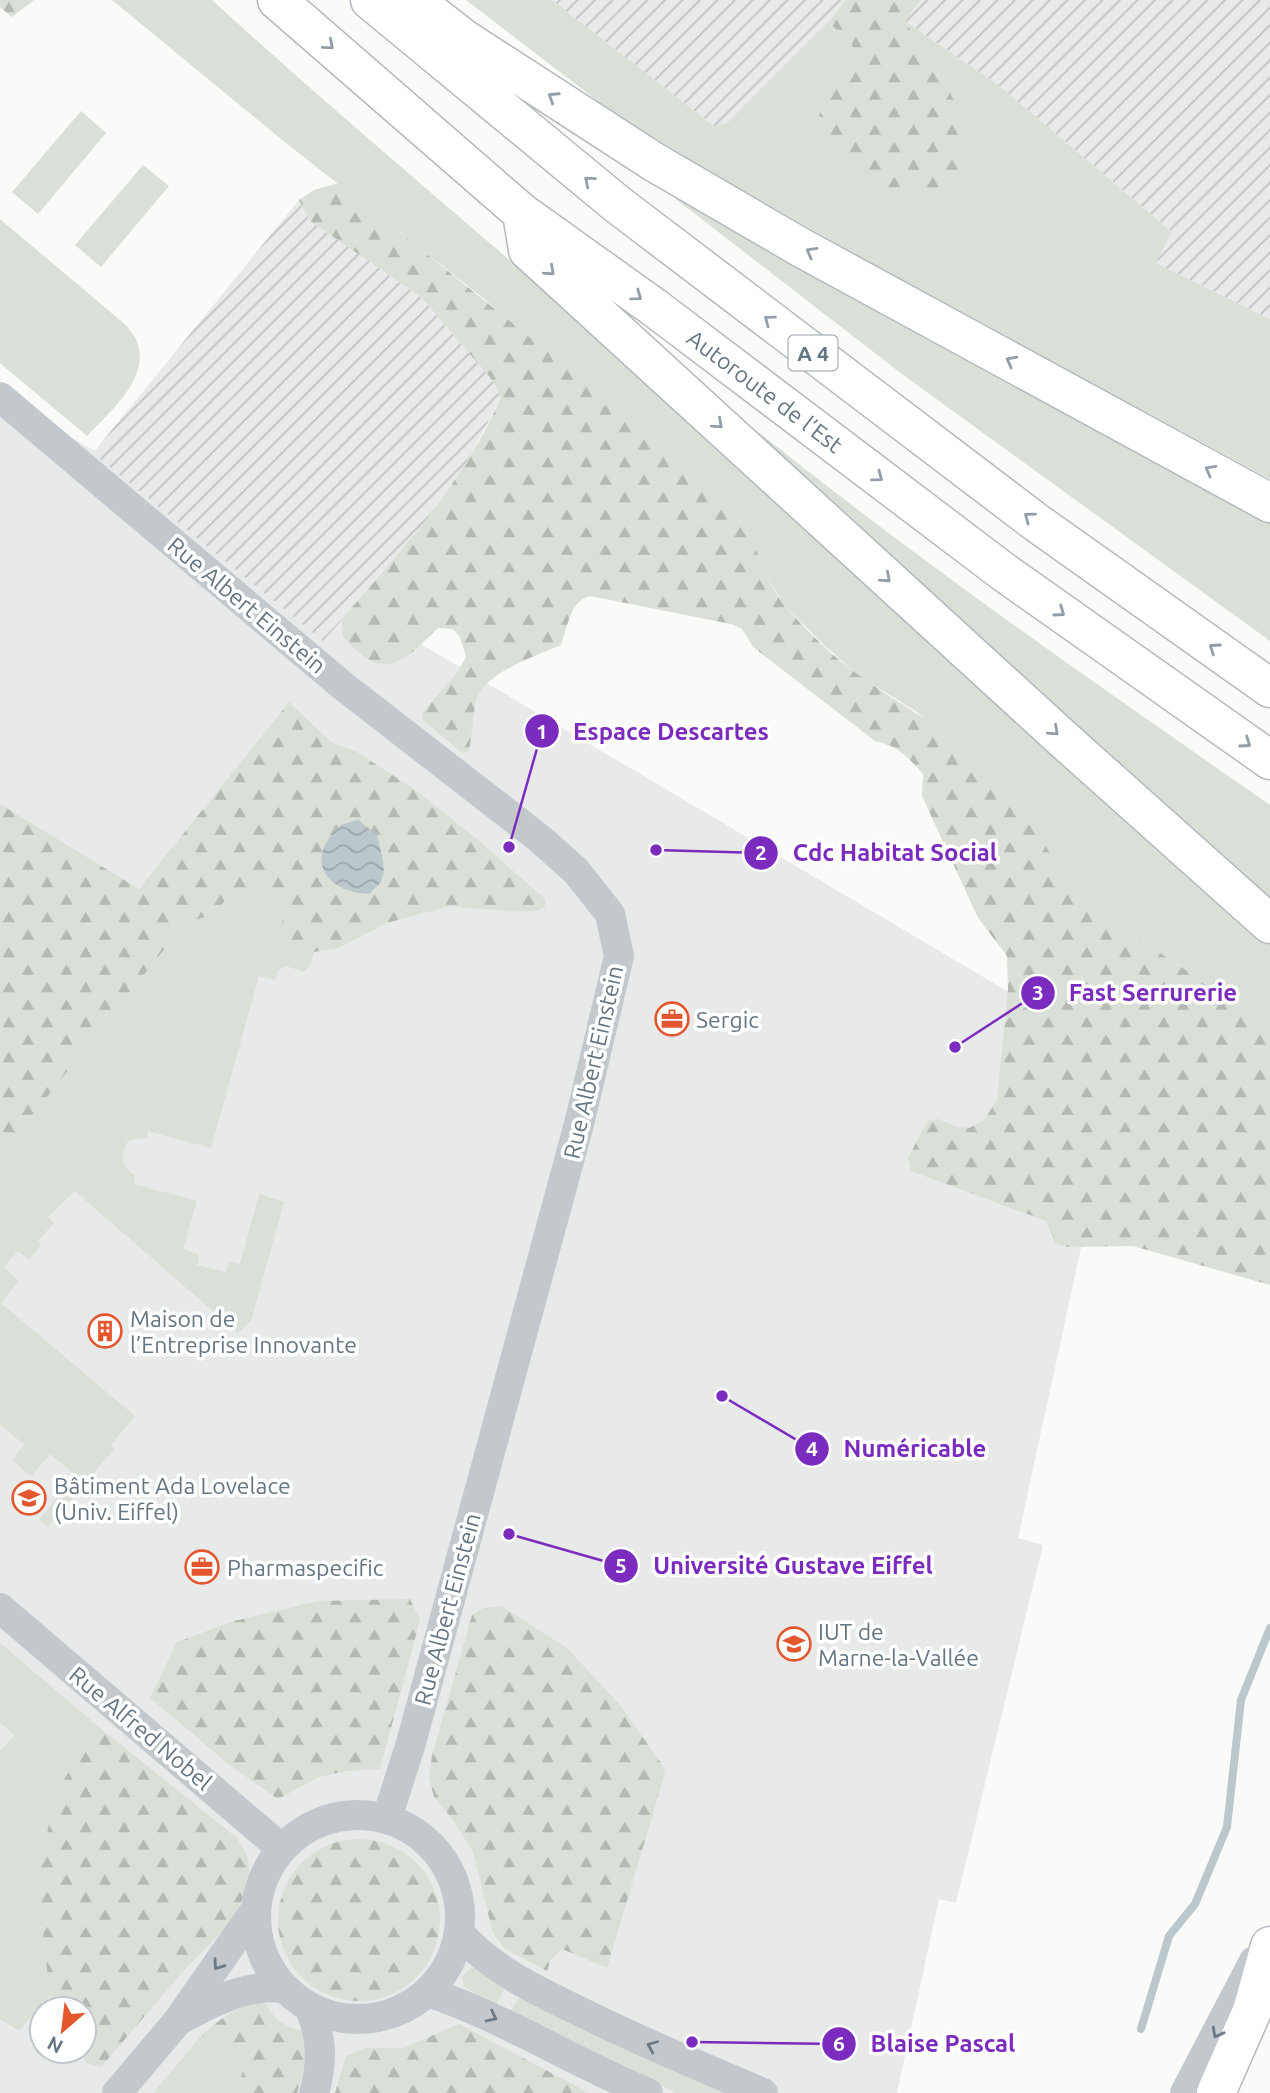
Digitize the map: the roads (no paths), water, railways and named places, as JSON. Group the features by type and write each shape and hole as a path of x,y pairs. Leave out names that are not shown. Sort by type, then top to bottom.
{"main road":[{"name":"Autoroute de l’Est","path":"277,0 522,213 666,317 1005,573 1270,760"},
{"name":"A 4","path":"370,0 627,212 1037,523 1270,688"},
{"path":"414,0 464,39 665,169 800,247 1270,503"},
{"path":"522,213 528,250 1063,739 1270,924"},
{"path":"1216,2093 1252,2011 1270,1946"},
{"path":"1246,2093 1270,2025"}],"street":[{"name":"Rue Albert Einstein","path":"0,397 343,686 539,838 576,871 610,914 619,956 579,1124 411,1743 387,1818"},
{"name":"Rue Alfred Nobel","path":"0,1608 282,1849"},
{"path":"358,1816 387,1818 420,1835 446,1863 459,1897 460,1934 449,1966 428,1992 395,2013 358,2020 310,2009 285,1988 268,1965 258,1938 257,1909 264,1877 282,1849 304,1830 330,1819 358,1816"},
{"path":"117,2093 177,2022 257,1909"},
{"path":"1185,2093 1270,1929"},
{"path":"460,1934 494,1965 547,1995 624,2034 763,2093"},
{"path":"177,2022 221,1997 264,1988 285,1988"},
{"path":"428,1992 493,2017 610,2077 648,2093"},
{"path":"310,2009 320,2038 317,2083"},
{"path":"317,2083 334,2050 358,2020"}],"water":[{"path":"358,820 377,835 382,855 384,871 381,882 369,894 345,889 328,877 323,869 324,849 335,830 341,825"}],"waterway":[{"path":"1141,2029 1169,1936 1195,1904 1227,1827 1241,1700 1270,1628"}],"place":[{"name":"Espace Descartes","path":"509,847"},
{"name":"Cdc Habitat Social","path":"656,850"},
{"name":"Sergic","path":"672,1019"},
{"name":"Fast Serrurerie","path":"955,1047"},
{"name":"Maison de l’Entreprise Innovante","path":"105,1331"},
{"name":"Numéricable","path":"722,1396"},
{"name":"Bâtiment Ada Lovelace (Univ. Eiffel)","path":"29,1498"},
{"name":"Université Gustave Eiffel","path":"509,1534"},
{"name":"Pharmaspecific","path":"202,1567"},
{"name":"IUT de Marne-la-Vallée","path":"794,1644"},
{"name":"Blaise Pascal","path":"692,2042"}]}
